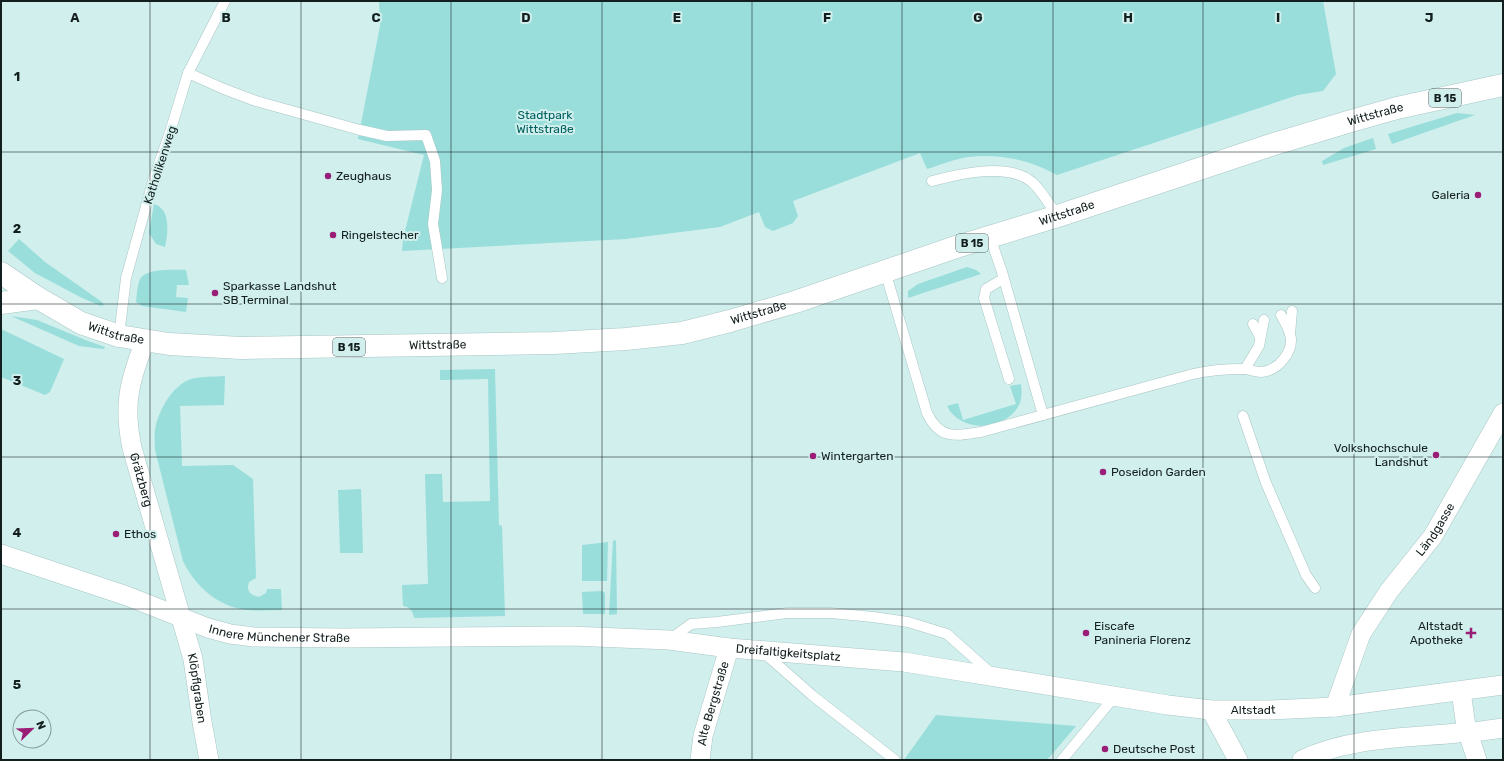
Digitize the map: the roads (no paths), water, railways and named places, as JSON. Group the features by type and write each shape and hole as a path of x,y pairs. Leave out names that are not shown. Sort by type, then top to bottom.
{"main road":[{"name":"Wittstraße","path":"1,273 38,298 81,323 119,336 145,341 241,348 554,343 626,340 682,332 730,321 795,302 885,271 1357,119 1397,108 1503,85"},
{"path":"1,303 38,298"}],"street":[{"name":"Grätzberg","path":"145,341 135,366 131,384 128,402 128,427 132,448 182,618"},
{"name":"Ländgasse","path":"1335,707 1353,634 1433,536 1503,414"},
{"name":"Innere Münchener Straße","path":"1,554 127,596 208,628 230,634 254,637 341,638 571,636"},
{"name":"Klöpflgraben","path":"182,618 193,659 209,760"},
{"name":"Dreifaltigkeitsplatz","path":"571,636 669,640 761,651 904,662 999,676"},
{"name":"Alte Bergstraße","path":"700,760 702,736 729,648"},
{"name":"Altstadt","path":"999,676 1115,696 1211,710 1268,710 1335,707 1503,685"},
{"path":"1461,691 1466,727 1477,760"},
{"path":"1211,710 1238,760"},
{"path":"1302,760 1331,749 1363,741 1466,733 1503,728"}],"lane":[{"name":"Katholikenweg","path":"119,336 126,278 153,182 188,73 225,1"},
{"path":"188,73 256,101 360,130 387,136 426,135 435,161 437,190 433,224 442,278"},
{"path":"932,181 956,174 978,171 1003,172 1024,176 1034,183 1058,216"},
{"path":"990,237 1043,415"},
{"path":"885,271 927,413 937,429 946,434 961,435 981,432 1193,374 1222,369 1245,369 1262,372 1280,362 1288,352 1290,346 1292,311"},
{"path":"1003,279 986,289 984,298 1009,379"},
{"path":"1281,314 1290,334"},
{"path":"1245,369 1259,346 1264,320"},
{"path":"1254,324 1260,337"},
{"path":"1243,416 1266,482 1306,575 1314,588"},
{"path":"669,640 691,624 787,613 831,613 873,617 908,622 947,634 999,676"},
{"path":"761,651 814,696 895,760"},
{"path":"1062,760 1115,696"}],"place":[{"name":"Zeughaus","path":"328,176"},
{"name":"Galeria","path":"1478,195"},
{"name":"Ringelstecher","path":"333,235"},
{"name":"Sparkasse Landshut SB Terminal","path":"215,293"},
{"name":"Volkshochschule Landshut","path":"1436,455"},
{"name":"Wintergarten","path":"813,456"},
{"name":"Poseidon Garden","path":"1103,472"},
{"name":"Ethos","path":"116,534"},
{"name":"Eiscafe Panineria Florenz","path":"1086,633"},
{"name":"Altstadt Apotheke","path":"1471,633"},
{"name":"Deutsche Post","path":"1105,749"}],"park label":[{"name":"Stadtpark Wittstraße","path":"545,122"}]}
